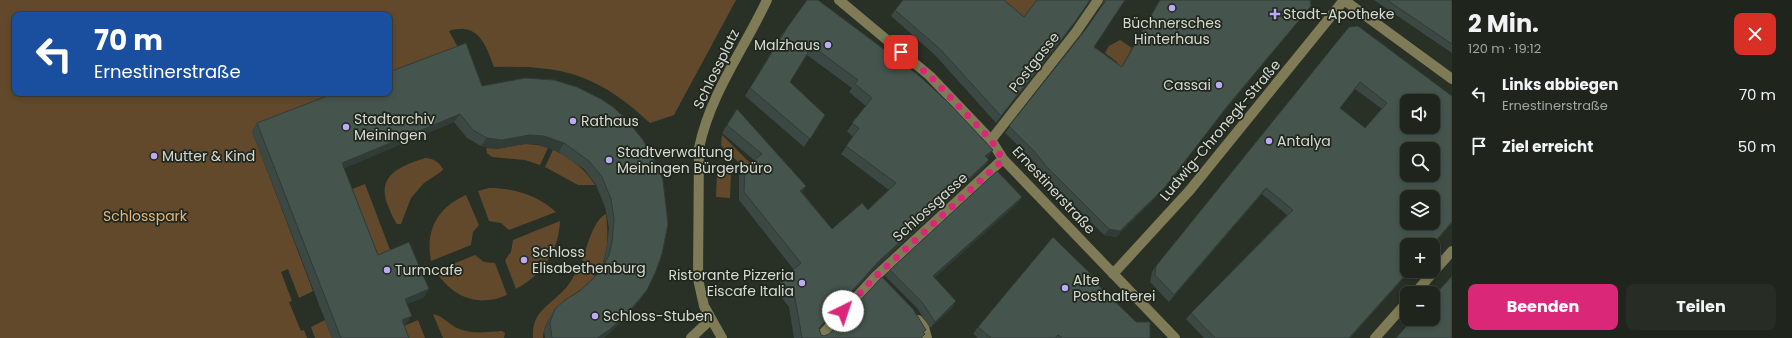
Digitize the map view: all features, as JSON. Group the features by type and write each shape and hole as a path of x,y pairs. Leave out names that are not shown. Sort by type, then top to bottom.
{"street":[{"name":"Schlossplatz","path":"722,338 710,320 704,306 698,279 699,148 703,131 714,101 767,0"},
{"name":"Ernestinerstraße","path":"839,0 930,76 991,140 1003,160 1175,338"},
{"name":"Postgasse","path":"991,140 1076,32 1098,0"},
{"path":"1344,0 1452,79"},
{"name":"Ludwig-Chronegk-Straße","path":"1113,274 1190,190 1320,32 1344,0"},
{"name":"Schlossgasse","path":"819,338 878,278 1003,160"},
{"path":"1421,286 1452,251"},
{"path":"1375,338 1400,310"},
{"path":"912,314 924,327 927,338"},
{"path":"691,338 710,320"}],"green space":[{"name":"Schlosspark","path":"0,0 736,0 674,115 650,123 614,94 579,76 541,68 494,67 484,43 474,32 467,29 449,31 460,51 392,77 392,12 12,12 12,96 343,96 252,131 313,291 299,298 288,269 281,272 292,301 289,302 301,331 304,330 307,338 0,338"},
{"path":"993,0 1038,0 1020,23"},
{"path":"1120,40 1132,48 1130,51 1145,61 1113,70 1117,62 1105,53 1109,46"},
{"path":"722,135 751,164 746,169 723,148 721,145"},
{"path":"525,144 538,145 548,148 540,165 525,160 492,157 487,153 486,148 496,149"},
{"path":"553,150 577,164 595,185 578,185 545,167"},
{"path":"425,158 436,161 443,169 424,183 411,198 401,224 397,224 392,216 385,197 387,180 399,169"},
{"path":"717,173 731,174 730,198 716,197"},
{"path":"365,184 392,255 372,263 345,192"},
{"path":"489,188 507,189 525,194 541,201 556,212 509,230 501,223 489,221 478,191"},
{"path":"466,195 479,225 473,232 471,245 431,261 430,239 436,221 448,206"},
{"path":"606,214 606,249 600,269 582,260 597,222"},
{"path":"560,221 556,242 547,261 534,277 516,289 505,260 511,252 513,240"},
{"path":"475,255 484,262 495,263 507,295 493,300 480,300 465,297 445,284 436,271"},
{"path":"578,268 596,276 593,281 554,312 545,328 543,338 533,338 533,330 537,317 544,308 560,294 572,279"},
{"path":"433,314 442,317 461,330 478,332 502,331 505,333 504,338 443,338"},
{"path":"325,320 332,338 315,338 311,327"},
{"path":"418,320 425,338 401,338 397,329"}],"building":[{"path":"807,0 818,0 917,74 949,103 993,150 985,156 989,160 877,263 819,328 821,335 824,336 829,334 882,277 913,309 926,330 923,332 925,334 921,338 802,338 795,298 781,281 801,263 744,192 745,167 762,154 727,125 737,109 806,186 800,191 832,229 862,203 868,210 896,183 846,146 859,128 852,123 872,98 855,84 858,80 812,46 790,82 825,115 810,139 750,88 787,28"},
{"path":"903,0 1004,0 1024,17 1037,0 1090,0 1075,22 1001,116 940,49 895,10"},
{"path":"1106,0 1125,0 1094,47 1122,67 1160,0 1310,0 1311,6 1229,104 1165,187 1120,231 1109,229 1046,166 1034,151 1009,126 1086,29"},
{"path":"1387,0 1452,0 1452,44"},
{"path":"1358,26 1452,96 1452,222 1438,238 1400,238 1400,278 1403,278 1349,338 1215,338 1191,313 1293,210 1266,188 1174,295 1155,275 1156,266 1349,27","holes":["1360,82 1387,103 1365,128 1340,108"]},
{"path":"466,43 482,86 525,78 554,80 577,87 601,99 613,107 626,119 643,140 659,169 663,181 668,224 662,254 656,271 647,290 625,316 597,338 552,338 550,322 555,309 565,300 581,290 599,273 609,255 612,243 614,219 611,199 602,177 589,161 564,143 544,136 530,135 502,140 487,138 473,130 460,114 342,163 378,255 409,242 429,289 405,299 412,316 402,320 409,338 341,338 257,123 327,96 392,96 392,71"},
{"path":"997,171 1022,197 933,276 956,301 935,322 922,302 890,270"},
{"path":"1053,237 1099,282 1097,284 1136,322 1150,322 1150,338 1062,338 1058,335 1056,338 991,338 978,327"},
{"path":"1452,276 1452,338 1396,338 1407,326 1440,326 1440,289"}],"place":[{"name":"Büchnersches Hinterhaus","path":"1172,8"},
{"name":"Stadt-Apotheke","path":"1275,14"},
{"name":"Malzhaus","path":"828,45"},
{"name":"Cassai","path":"1219,85"},
{"name":"Rathaus","path":"573,121"},
{"name":"Stadtarchiv Meiningen","path":"346,127"},
{"name":"Antalya","path":"1269,141"},
{"name":"Mutter & Kind","path":"154,156"},
{"name":"Stadtverwaltung Meiningen Bürgerbüro","path":"609,160"},
{"name":"Schloss Elisabethenburg","path":"524,260"},
{"name":"Turmcafe","path":"387,270"},
{"name":"Ristorante Pizzeria Eiscafe Italia","path":"802,283"},
{"name":"Alte Posthalterei","path":"1065,288"},
{"name":"Schloss-Stuben","path":"595,316"}],"route":[{"path":"843,311 876,276 1003,160 999,151 991,140 930,76 901,52"}]}
